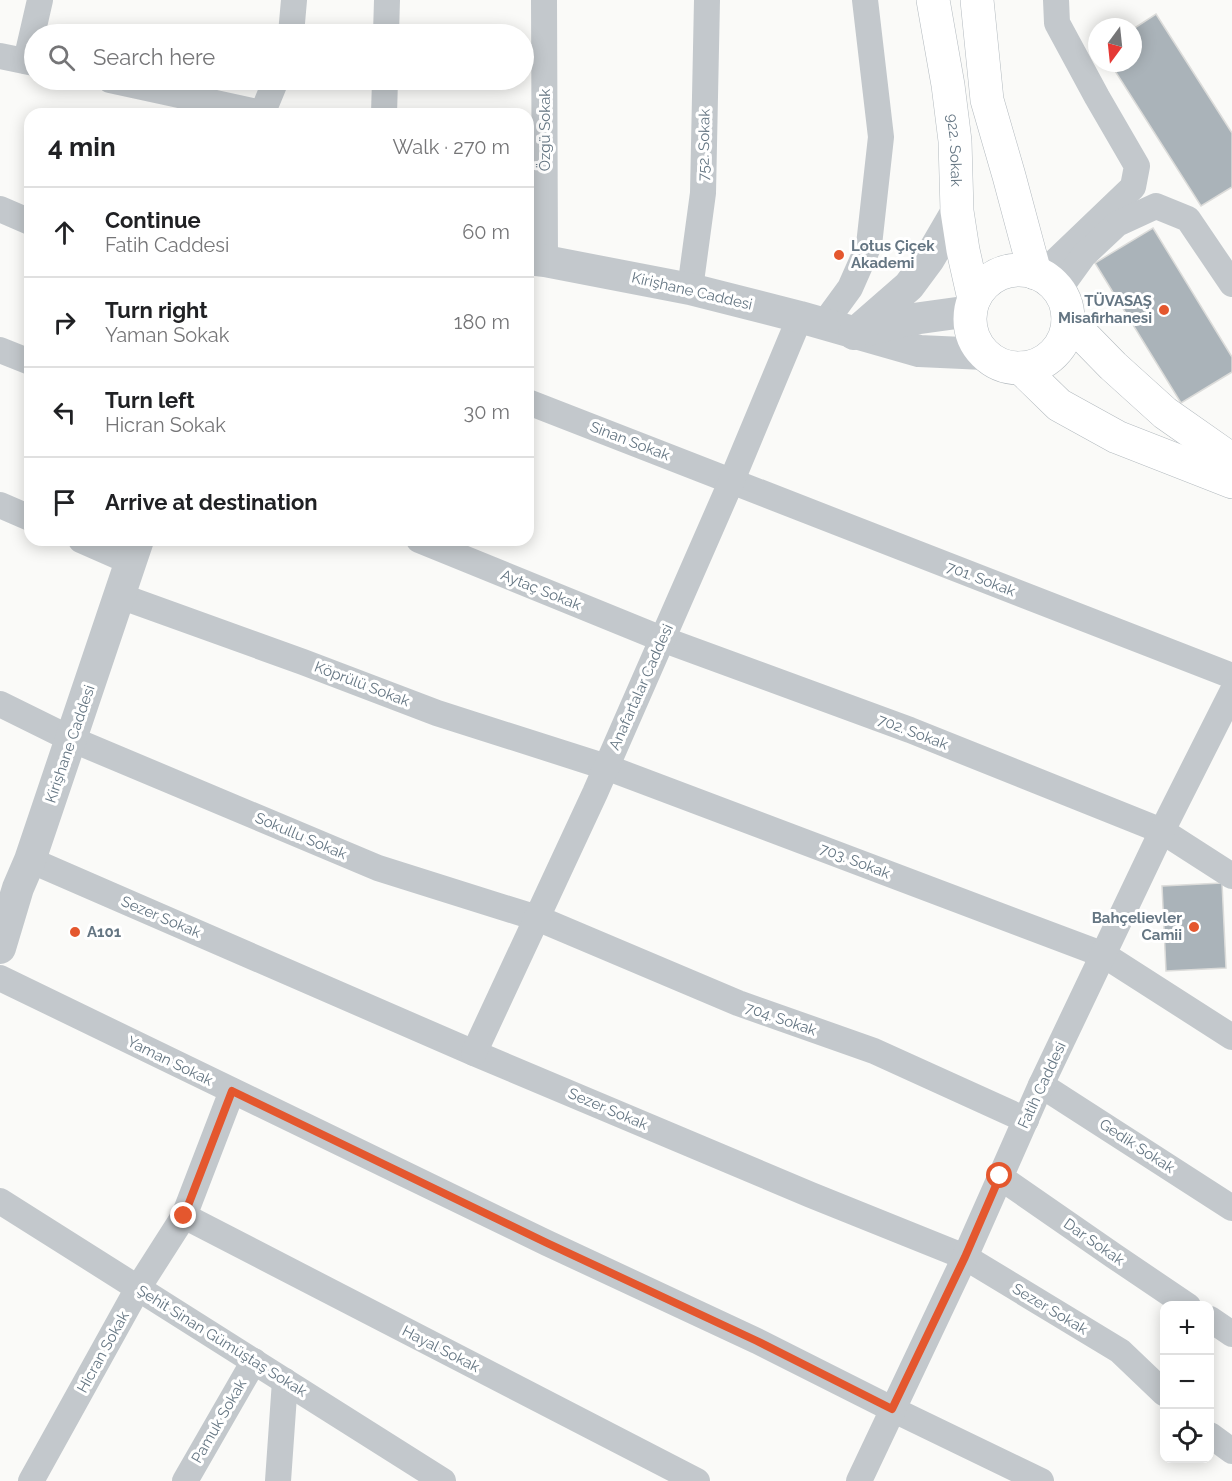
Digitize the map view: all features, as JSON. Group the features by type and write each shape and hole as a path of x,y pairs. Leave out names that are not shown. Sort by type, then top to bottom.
{"main road":[{"name":"922. Sokak","path":"933,0 948,85 957,211 972,305"},
{"path":"977,0 987,100 1010,176 1050,290 1065,334 1059,347 1049,358 1035,365 1021,368 1008,367 996,362 978,346 970,323 972,305 982,287 993,277 1021,270 1050,290 1113,366 1165,413 1232,460"},
{"path":"1021,368 1059,405 1117,437 1232,482"}],"street":[{"path":"36,24 40,0"},
{"path":"292,24 294,0"},
{"path":"386,24 387,0"},
{"name":"Özgü Sokak","path":"537,260 544,0"},
{"name":"752. Sokak","path":"690,289 703,193 707,0"},
{"name":"Anafartalar Caddesi","path":"474,1053 606,766 732,480 811,321 850,288 869,245 881,137 866,0"},
{"path":"1050,290 1133,187 1137,166 1057,23 1056,0"},
{"path":"0,56 24,61"},
{"path":"156,90 239,108"},
{"path":"264,108 272,90"},
{"path":"384,108 385,90"},
{"path":"1050,290 1118,224 1156,206 1188,219 1232,284"},
{"path":"0,209 24,219"},
{"path":"854,334 909,286 929,259 957,211"},
{"name":"Kirişhane Caddesi","path":"537,260 690,289 919,351 986,354"},
{"path":"854,334 972,305"},
{"path":"0,350 24,360"},
{"name":"Sinan Sokak","path":"534,404 732,480"},
{"name":"701. Sokak","path":"732,480 1232,676"},
{"path":"0,505 24,515"},
{"path":"110,546 135,551"},
{"name":"Aytaç Sokak","path":"434,546 662,639"},
{"name":"Kirişhane Caddesi","path":"0,948 9,884 30,860 135,551"},
{"name":"Köprülü Sokak","path":"120,596 437,713 606,766"},
{"name":"702. Sokak","path":"662,639 910,730 1162,831 1232,876"},
{"name":"Fatih Caddesi","path":"859,1481 965,1257 1041,1085 1162,831 1232,692"},
{"name":"Sokullu Sokak","path":"0,704 71,740 378,868 537,918"},
{"name":"703. Sokak","path":"606,766 1104,955 1232,1037"},
{"name":"Sezer Sokak","path":"30,860 474,1053 811,1195 965,1257 1119,1351 1160,1389"},
{"name":"704. Sokak","path":"537,918 738,1003 874,1051 1026,1120"},
{"name":"Yaman Sokak","path":"0,978 547,1243 757,1341 1041,1481"},
{"name":"Gedik Sokak","path":"1041,1085 1232,1208"},
{"name":"Hicran Sokak","path":"31,1481 138,1288 184,1216 232,1091"},
{"name":"Dar Sokak","path":"1000,1176 1182,1301"},
{"name":"Şehit Sinan Gümüştaş Sokak","path":"0,1201 443,1481"},
{"name":"Hayal Sokak","path":"184,1216 697,1481"},
{"path":"1214,1322 1232,1334"},
{"name":"Pamuk Sokak","path":"185,1481 254,1361"},
{"path":"278,1481 285,1381"},
{"path":"1214,1438 1232,1451"}],"building":[{"path":"1156,14 1232,133 1232,187 1201,206 1116,72 1142,72 1142,23"},
{"name":"TÜVASAŞ Misafirhanesi","path":"1153,228 1232,357 1232,372 1181,403 1095,263"},
{"name":"Bahçelievler Camii","path":"1222,883 1226,968 1166,971 1162,886"}],"place":[{"name":"Lotus Çiçek Akademi","path":"839,255"},
{"name":"TÜVASAŞ Misafirhanesi","path":"1164,310"},
{"name":"Bahçelievler Camii","path":"1194,927"},
{"name":"A101","path":"75,932"}],"route":[{"path":"184,1216 232,1091 547,1243 757,1341 892,1409 965,1257 1000,1176"}]}
